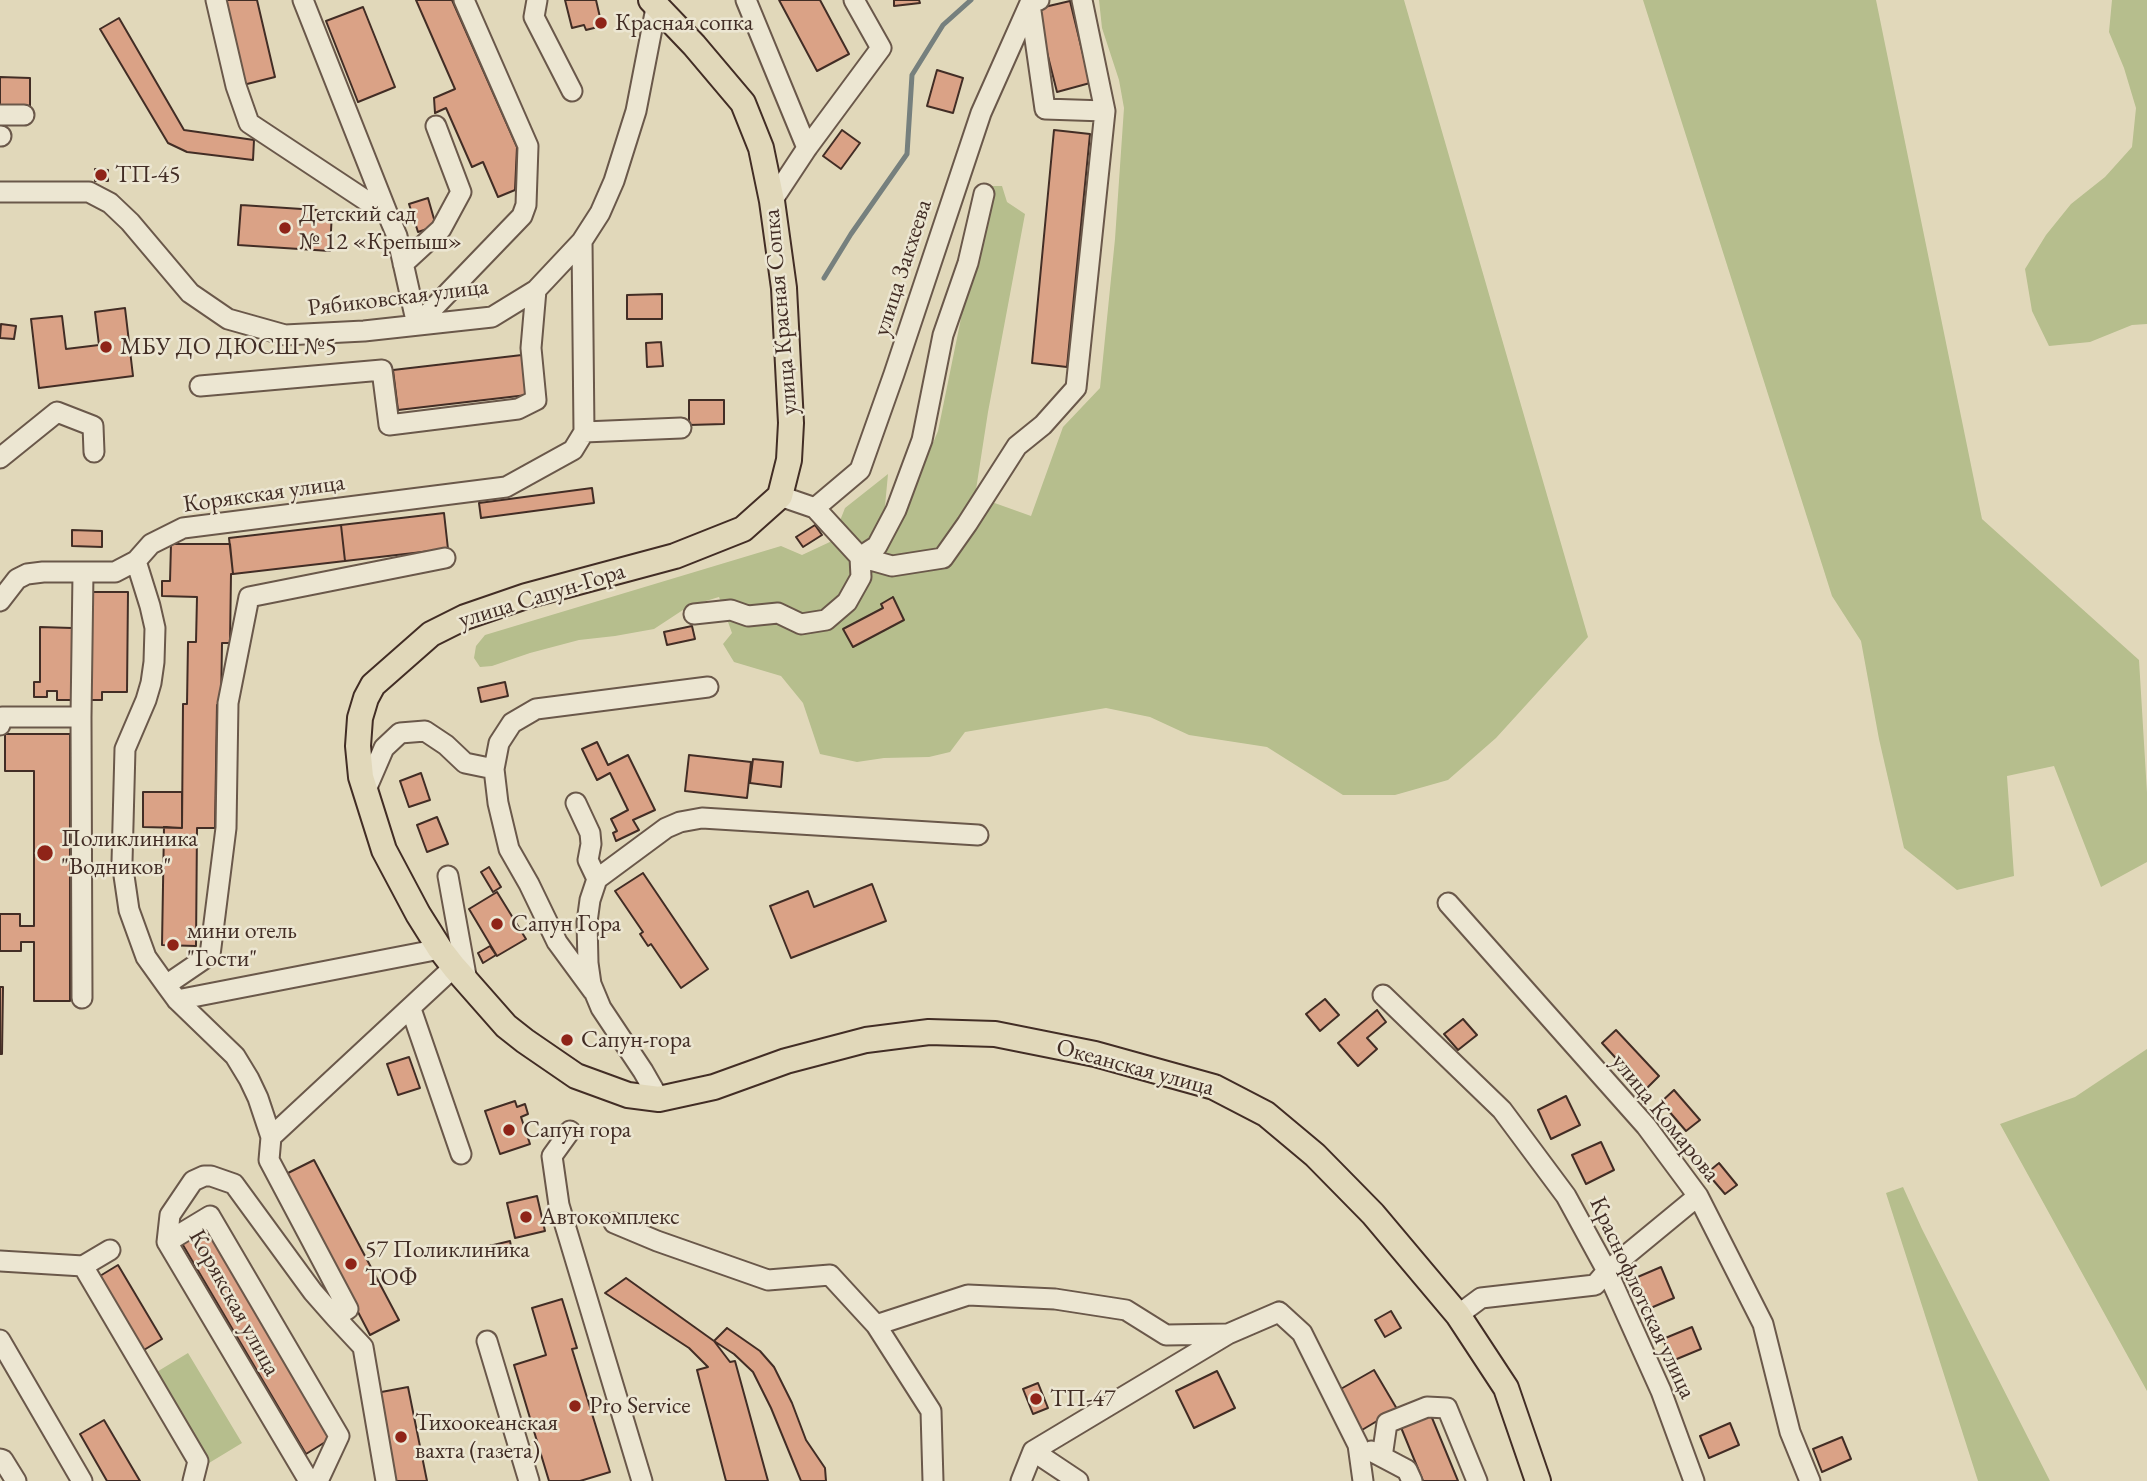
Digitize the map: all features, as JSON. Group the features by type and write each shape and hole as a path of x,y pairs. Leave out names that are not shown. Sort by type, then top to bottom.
{"main road":[{"name":"улица Красная Сопка","path":"653,4 694,45 747,108 761,148 772,201 783,288 790,423 789,460 780,496"},
{"name":"улица Сапун-Гора","path":"628,1095 576,1076 525,1041 506,1026 454,966 418,914 384,850 361,777 359,718 373,685 431,634 465,617 526,596 675,556 743,529 780,496"},
{"name":"Океанская улица","path":"628,1095 659,1099 714,1087 786,1061 866,1040 929,1032 995,1034 1096,1054 1214,1087 1266,1114 1315,1154 1373,1214 1458,1315 1506,1388 1538,1481"}],"street":[{"path":"216,0 236,86 249,123 388,215"},
{"path":"303,0 397,236 417,325"},
{"path":"417,325 522,216 526,205 528,146 464,0"},
{"path":"537,0 534,17 572,91"},
{"path":"746,0 807,148"},
{"path":"772,201 807,148 881,48 854,0"},
{"path":"780,496 815,508 860,556 892,566 943,558 1017,446 1043,425 1076,388 1105,111 1082,0"},
{"path":"1033,1 1045,109 1105,111"},
{"name":"улица Закхеева","path":"815,508 860,470 981,113 1033,1"},
{"name":"Рябиковская улица","path":"0,192 89,192 110,203 130,222 190,293 228,319 285,335 364,331 492,317 536,290 582,241 600,213 614,181 636,111 653,4"},
{"path":"0,115 24,115"},
{"path":"403,264 441,229 461,191 436,126"},
{"path":"860,556 877,546 896,510 922,440 943,335 968,263 984,194"},
{"path":"582,241 584,432 681,428"},
{"path":"200,386 382,370 388,425 518,409 536,400 531,348 536,290"},
{"path":"0,458 57,412 93,426 94,452"},
{"name":"Корякская улица","path":"136,561 151,544 183,528 506,487 573,450 584,432"},
{"path":"694,614 731,610 748,616 778,613 801,624 826,620 847,602 861,577 860,556"},
{"path":"172,993 210,955 226,828 228,703 249,597 445,558"},
{"path":"0,601 10,586 27,574 115,572 136,561 155,628 154,663 146,700 125,749 122,862 129,910 146,957 172,993 234,1056 258,1098 271,1137 269,1160 348,1310 335,1317"},
{"path":"82,998 83,573"},
{"path":"659,1099 603,1013 593,991 557,942 509,849 498,803 494,769 499,743 512,723 536,709 708,687"},
{"path":"0,725 2,717 81,717"},
{"path":"365,792 384,748 400,733 425,731 465,762 494,769"},
{"path":"576,803 590,832 588,860 597,879"},
{"path":"593,991 587,936 589,905 597,879 666,828 680,822 702,818 978,835"},
{"path":"271,1137 454,966 448,876"},
{"name":"улица Комарова","path":"1448,903 1646,1126 1698,1195 1763,1324 1790,1432 1810,1481"},
{"path":"172,993 454,966"},
{"name":"Краснофлотская улица","path":"1383,995 1503,1110 1566,1196 1607,1271 1661,1391 1694,1481"},
{"path":"411,1009 461,1154"},
{"path":"570,1130 552,1156 559,1205 642,1481"},
{"name":"Корякская улица","path":"309,1481 166,1242 170,1215 193,1181 204,1176 234,1184 313,1292 363,1348 386,1481"},
{"path":"1458,1315 1481,1298 1595,1285 1607,1271 1698,1195"},
{"path":"166,1242 210,1216 340,1436 318,1481"},
{"path":"614,1223 768,1280 830,1275 876,1325 932,1411 933,1481"},
{"path":"0,1261 83,1266 110,1250"},
{"path":"83,1266 198,1461 192,1481"},
{"path":"876,1325 968,1295 1055,1299 1126,1310 1166,1335 1228,1334"},
{"path":"1021,1481 1033,1451 1228,1334 1279,1312 1301,1333 1358,1444 1363,1481"},
{"path":"0,1340 82,1481"},
{"path":"487,1341 529,1481"},
{"path":"1382,1457 1387,1423 1427,1407 1447,1408 1477,1481"},
{"path":"1358,1444 1407,1470 1412,1481"},
{"path":"1033,1451 1077,1481"},
{"path":"0,1459 16,1481"}],"green space":[{"path":"1099,0 1404,0 1588,637 1496,738 1448,780 1395,795 1343,795 1267,747 1189,735 1150,717 1106,708 965,732 950,752 929,757 884,758 857,762 820,754 803,703 781,676 734,662 723,644 732,633 719,597 689,606 654,629 579,640 492,666 480,667 474,658 476,646 485,635 781,546 802,555 832,541 845,508 888,474 885,506 904,512 938,431 988,186 1002,186 1007,202 1025,214 975,496 1031,516 1063,427 1100,388 1115,239 1124,108 1119,80 1102,28"},
{"path":"1643,0 1876,0 1982,519 2139,660 2147,793 2147,862 2101,887 2054,766 2007,776 2014,876 1957,890 1904,848 1879,739 1861,641 1832,596"},
{"path":"2112,0 2147,0 2147,324 2132,325 2090,342 2049,346 2032,311 2025,269 2046,235 2071,204 2105,177 2132,147 2136,108 2109,32"},
{"path":"2147,1049 2147,1391 2000,1124 2075,1097"},
{"path":"1903,1187 2050,1481 1978,1481 1886,1193"},
{"path":"188,1353 242,1443 209,1463 155,1373"}],"building":[{"path":"223,0 257,0 275,77 243,85"},
{"path":"416,0 452,0 517,147 515,190 498,197 483,162 472,167 446,108 435,113 434,98 455,89"},
{"path":"565,0 596,0 602,26 586,30 584,25 572,28"},
{"path":"779,0 820,0 849,54 817,71"},
{"path":"894,0 919,0 920,3 894,6"},
{"path":"1070,1 1090,83 1057,92 1036,9"},
{"path":"363,7 395,87 358,102 326,21"},
{"path":"119,18 184,130 254,140 253,160 187,152 168,143 100,29"},
{"path":"937,70 963,78 953,113 927,106"},
{"path":"0,77 30,78 30,106 0,106"},
{"path":"842,130 860,143 841,169 823,156"},
{"path":"1054,130 1090,134 1067,367 1032,363"},
{"name":"ТП-45","path":"95,169 108,170 108,181 95,181"},
{"path":"428,198 436,226 418,232 409,204"},
{"name":"Детский сад № 12 «Крепыш»","path":"241,205 332,211 330,251 238,245"},
{"path":"662,294 662,319 627,319 627,295"},
{"name":"МБУ ДО ДЮСШ №5","path":"125,308 133,376 39,388 31,319 62,316 66,349 99,345 95,312"},
{"path":"1,324 16,326 14,339 0,338"},
{"path":"661,342 663,366 647,367 646,343"},
{"path":"522,355 527,395 398,410 393,370"},
{"path":"689,400 724,400 724,424 689,425"},
{"path":"592,488 594,503 481,518 479,503"},
{"path":"444,513 448,549 345,561 341,525"},
{"path":"341,525 345,561 233,574 229,538"},
{"path":"815,525 822,535 803,547 796,537"},
{"path":"72,530 102,531 102,547 72,546"},
{"path":"171,544 230,544 233,574 230,643 222,643 221,705 217,705 215,828 197,828 196,946 162,945 164,827 182,828 183,704 187,704 188,642 196,642 197,597 162,596 162,581 170,581"},
{"path":"91,592 128,592 127,692 102,692 102,700 90,700"},
{"path":"893,597 904,620 853,647 843,629 883,608 881,604"},
{"path":"692,626 695,639 667,645 664,632"},
{"path":"40,627 72,628 72,700 57,700 57,691 47,691 47,697 34,697 34,682 40,682"},
{"path":"505,682 508,696 481,702 478,688"},
{"path":"5,734 70,734 70,1001 34,1001 34,942 21,942 21,951 0,951 0,914 20,914 20,926 34,926 34,771 5,771"},
{"path":"597,742 608,765 628,755 655,810 633,820 639,830 616,841 613,833 617,831 611,819 628,810 610,773 597,780 582,749"},
{"path":"689,755 751,762 747,798 685,791"},
{"path":"753,759 783,762 781,787 750,783"},
{"path":"421,773 430,800 409,807 400,781"},
{"path":"143,792 182,792 182,828 143,827"},
{"path":"437,817 448,844 427,852 417,825"},
{"path":"489,867 501,887 493,892 481,872"},
{"path":"643,873 708,969 681,988 651,944 648,946 640,934 643,932 615,891"},
{"path":"872,884 886,921 791,958 770,906 808,891 814,907"},
{"name":"Сапун Гора","path":"497,892 526,939 497,956 469,909"},
{"path":"490,946 496,955 483,963 478,953"},
{"path":"0,987 3,987 2,1054 0,1054"},
{"path":"1325,999 1339,1015 1320,1031 1306,1014"},
{"path":"1377,1010 1386,1022 1367,1038 1377,1049 1358,1066 1338,1043"},
{"path":"1463,1019 1477,1035 1458,1050 1444,1034"},
{"path":"1616,1030 1659,1076 1645,1090 1602,1043"},
{"path":"409,1057 420,1088 398,1095 387,1064"},
{"path":"1674,1090 1700,1120 1686,1131 1661,1102"},
{"path":"1566,1096 1580,1125 1551,1139 1538,1110"},
{"name":"Сапун гора","path":"515,1101 517,1107 525,1104 528,1114 521,1117 530,1144 500,1154 485,1111"},
{"path":"1601,1142 1614,1170 1586,1184 1572,1155"},
{"name":"57 Поликлиника ТОФ","path":"314,1160 399,1320 370,1335 286,1174"},
{"path":"1719,1163 1737,1185 1725,1194 1707,1173"},
{"name":"Автокомплекс","path":"537,1196 545,1231 515,1238 507,1203"},
{"path":"209,1223 335,1436 306,1454 180,1240"},
{"path":"510,1241 512,1251 487,1257 485,1247"},
{"path":"118,1265 162,1339 139,1353 95,1279"},
{"path":"1661,1267 1674,1298 1646,1310 1633,1279"},
{"path":"626,1278 714,1341 730,1362 735,1361 768,1481 726,1481 697,1370 708,1367 689,1348 605,1293"},
{"path":"562,1299 577,1348 572,1349 610,1472 580,1481 549,1481 514,1365 546,1355 532,1308"},
{"path":"1391,1311 1401,1328 1385,1337 1375,1320"},
{"path":"1692,1327 1701,1349 1672,1361 1663,1339"},
{"path":"727,1328 760,1351 774,1367 806,1440 825,1468 826,1481 801,1481 753,1372 734,1354 714,1341"},
{"path":"1374,1370 1397,1409 1362,1430 1339,1390"},
{"path":"1217,1371 1235,1408 1194,1428 1176,1391"},
{"name":"ТП-47","path":"1038,1383 1048,1408 1033,1414 1023,1389"},
{"name":"Тихоокеанская вахта (газета)","path":"408,1387 427,1481 394,1481 376,1393"},
{"path":"1430,1413 1458,1481 1423,1481 1400,1425"},
{"path":"104,1420 140,1481 107,1481 80,1434"},
{"path":"1730,1423 1739,1445 1709,1458 1700,1436"},
{"path":"1842,1437 1851,1459 1822,1472 1813,1449"}],"waterway":[{"path":"824,278 907,154 912,75 943,25 971,0"}],"place":[{"name":"Красная сопка","path":"601,23"},
{"name":"ТП-45","path":"101,175"},
{"name":"Детский сад № 12 «Крепыш»","path":"285,228"},
{"name":"МБУ ДО ДЮСШ №5","path":"106,347"},
{"name":"Поликлиника \"Водников\"","path":"45,853"},
{"name":"Сапун Гора","path":"497,924"},
{"name":"мини отель \"Гости\"","path":"173,945"},
{"name":"Сапун-гора","path":"567,1040"},
{"name":"Сапун гора","path":"509,1130"},
{"name":"Автокомплекс","path":"526,1217"},
{"name":"57 Поликлиника ТОФ","path":"351,1264"},
{"name":"ТП-47","path":"1036,1399"},
{"name":"Pro Service","path":"575,1406"},
{"name":"Тихоокеанская вахта (газета)","path":"401,1437"}]}
